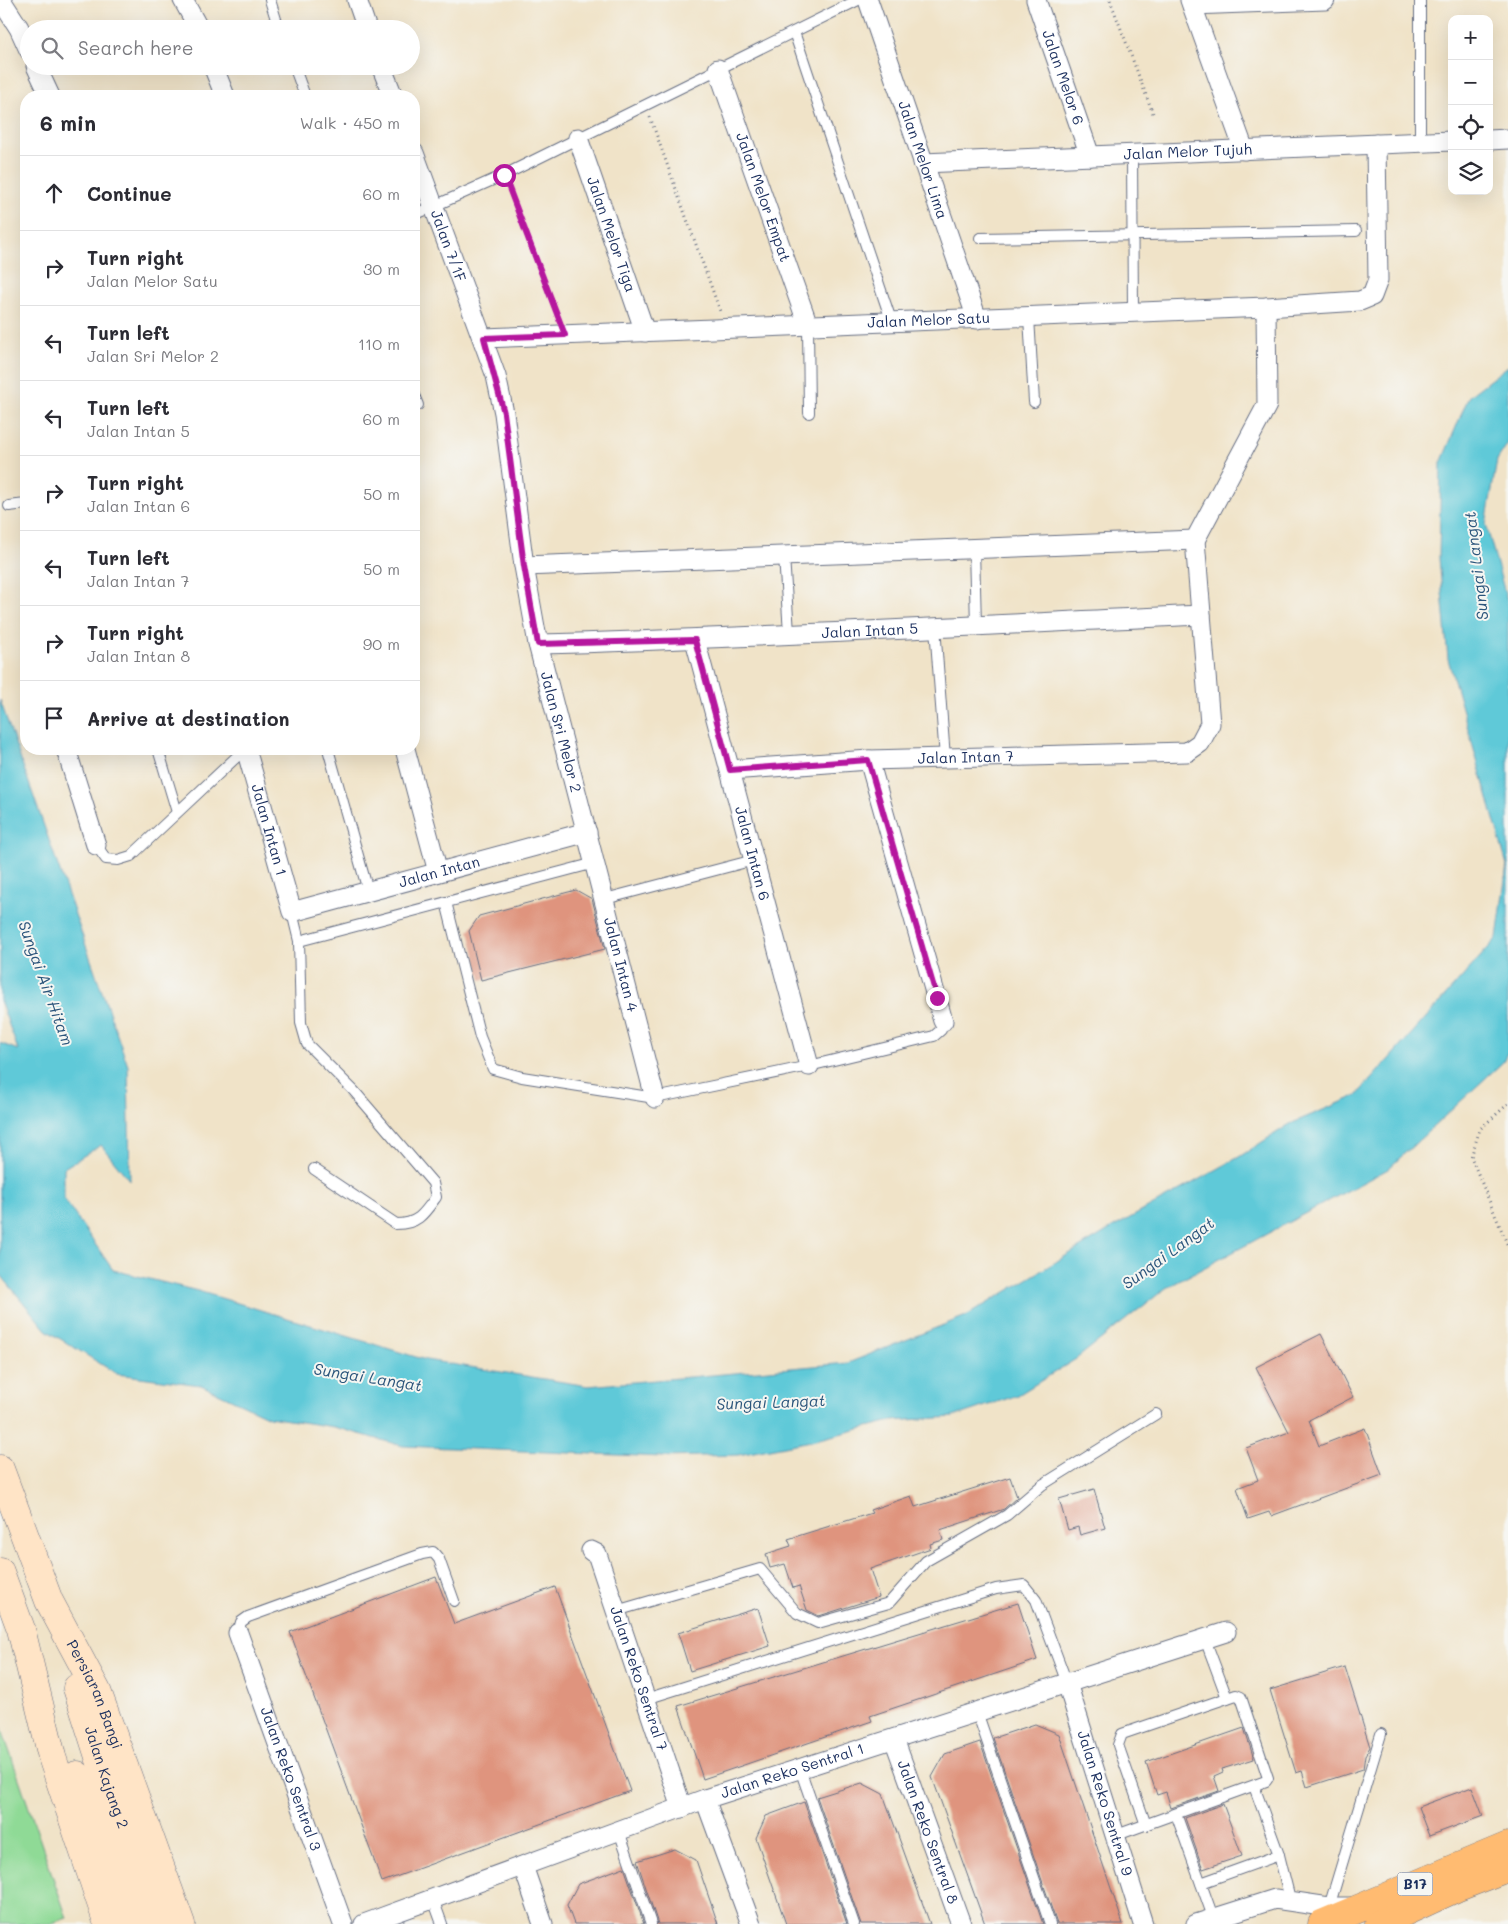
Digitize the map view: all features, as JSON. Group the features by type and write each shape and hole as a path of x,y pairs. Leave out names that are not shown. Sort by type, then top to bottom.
{"main road":[{"name":"Persiaran Bangi","path":"0,1469 49,1601 97,1691 110,1793 181,1924"},
{"path":"0,1572 21,1629 52,1758 108,1924"},
{"name":"Jalan Kajang 2","path":"21,1629 110,1793 159,1924"},
{"path":"110,1793 156,1832 191,1924"},
{"name":"Jalan Kajang 2","path":"110,1793 131,1924"},
{"name":"B17","path":"1370,1915 1508,1846"},
{"name":"B17","path":"1325,1915 1370,1915 1456,1888 1508,1868"}],"street":[{"path":"1,0 20,30"},
{"path":"183,0 194,20"},
{"path":"357,0 365,20"},
{"name":"Jalan Melor Lima","path":"868,0 977,319"},
{"name":"Jalan Melor 6","path":"1036,0 1090,156"},
{"path":"1244,150 1191,3 1325,0"},
{"name":"Jalan Melor Empat","path":"718,69 808,326"},
{"path":"40,75 47,90"},
{"path":"216,75 222,90"},
{"path":"384,75 390,90"},
{"name":"Jalan Melor Tiga","path":"578,138 645,332"},
{"path":"1493,140 1508,139"},
{"name":"Jalan Melor Tujuh","path":"924,163 1448,141"},
{"name":"Jalan Melor Satu","path":"484,338 726,327 808,326 1266,308 1360,300 1372,296 1378,280 1376,144"},
{"name":"Jalan 7/1F","path":"420,170 484,338"},
{"path":"1201,615 1195,540 1268,405 1266,308"},
{"name":"Jalan Sri Melor 2","path":"484,338 504,413 524,566 538,644 587,832"},
{"path":"524,566 1195,540"},
{"name":"Jalan Intan 5","path":"538,644 695,640 790,633 1201,615"},
{"name":"Jalan Intan 7","path":"730,770 868,760 1187,752 1200,743 1210,724 1201,615"},
{"name":"Jalan Intan 6","path":"695,640 809,1066"},
{"path":"68,755 96,845"},
{"name":"Jalan Intan 1","path":"247,755 292,912"},
{"path":"407,755 438,872"},
{"path":"868,760 943,1021"},
{"name":"Jalan Intan 4","path":"587,832 655,1098"},
{"name":"Jalan Intan","path":"292,912 587,832"},
{"name":"Jalan Reko Sentral 7","path":"591,1551 597,1554 682,1808"},
{"name":"Jalan Reko Sentral 1","path":"364,1924 705,1799 1226,1632"},
{"name":"Jalan Reko Sentral 3","path":"238,1633 343,1924"},
{"name":"Jalan Reko Sentral 9","path":"1067,1683 1143,1924"},
{"name":"Jalan Reko Sentral 8","path":"894,1739 961,1924"},
{"path":"705,1799 750,1924"},
{"path":"523,1866 543,1924"},
{"path":"1196,1924 1213,1917 1275,1899 1325,1915"}],"lane":[{"path":"270,0 277,20"},
{"path":"420,212 504,175 858,0"},
{"path":"1420,0 1420,142"},
{"path":"794,32 892,323"},
{"path":"297,75 303,90"},
{"path":"1132,154 1134,313"},
{"path":"980,238 1356,231"},
{"path":"1029,317 1034,402"},
{"path":"808,326 809,413"},
{"path":"9,506 20,505"},
{"path":"974,549 976,625"},
{"path":"784,556 790,633"},
{"path":"935,627 944,758"},
{"path":"160,755 177,812"},
{"path":"96,845 106,858 118,860 131,856 239,755"},
{"path":"330,755 368,891"},
{"path":"605,899 754,860"},
{"path":"299,940 595,863"},
{"path":"446,902 480,1037 493,1069 522,1077 655,1098 809,1066 934,1036 940,1030 943,1021"},
{"path":"292,912 299,940 301,1023 307,1044 354,1091 433,1183 436,1197 424,1213 410,1224 396,1224 314,1169"},
{"path":"616,1612 760,1569 797,1612 818,1623 890,1603 926,1561 1007,1515 1042,1485 1156,1414"},
{"path":"238,1633 241,1622 248,1617 422,1554 433,1552 439,1559 454,1601"},
{"path":"646,1699 996,1589 1024,1585 1036,1600 1067,1683"},
{"path":"1205,1639 1227,1698"},
{"path":"1114,1836 1146,1825 1254,1786 1266,1781 1268,1778 1241,1697 1236,1695 1122,1734 1118,1744 1146,1825"},
{"path":"977,1712 1050,1924"},
{"path":"1325,1915 1381,1734"},
{"path":"800,1769 854,1924"},
{"path":"1254,1786 1279,1855 1291,1903"},
{"path":"1176,1814 1213,1917"},
{"path":"619,1831 651,1924"},
{"path":"1201,1883 1279,1855"},
{"path":"432,1899 442,1924"}],"path":[{"path":"1110,0 1154,116"},
{"path":"646,104 726,327"},
{"path":"504,175 565,335"},
{"path":"1508,1104 1480,1129 1471,1157 1508,1246"}],"green space":[{"path":"0,1724 67,1918 49,1924 0,1924"}],"water":[{"path":"1508,366 1508,443 1497,460 1486,524 1508,604 1508,1053 1504,1061 1388,1169 1166,1288 1076,1359 1018,1395 953,1417 892,1421 811,1441 738,1455 664,1457 403,1446 334,1427 269,1417 201,1385 117,1374 46,1330 0,1274 0,1043 18,1050 0,1000 0,700 128,1066 130,1181 101,1145 64,1168 64,1199 113,1270 198,1291 426,1360 588,1386 848,1363 966,1316 1112,1228 1239,1157 1290,1124 1356,1096 1497,938 1507,865 1448,659 1439,558 1441,463 1469,396"}],"building":[{"path":"576,890 592,899 605,949 481,980 469,931 479,916"},
{"path":"1321,1334 1353,1397 1309,1420 1319,1446 1365,1428 1382,1475 1271,1516 1269,1512 1248,1519 1237,1488 1258,1480 1246,1448 1289,1432 1256,1367"},
{"path":"1010,1477 1017,1497 1004,1509 940,1530 943,1540 930,1544 931,1548 870,1569 879,1597 819,1616 807,1610 799,1586 793,1588 785,1564 770,1568 766,1554 791,1546 788,1539 872,1513 870,1510 911,1496 915,1507"},
{"path":"1094,1489 1105,1528 1080,1535 1078,1527 1068,1530 1059,1499"},
{"path":"436,1577 454,1624 555,1587 630,1791 382,1882 290,1632"},
{"path":"1018,1603 1037,1660 870,1716 872,1721 703,1779 678,1706"},
{"path":"758,1608 770,1646 690,1671 678,1633"},
{"path":"1345,1667 1370,1747 1365,1755 1363,1769 1307,1787 1302,1771 1296,1773 1270,1690"},
{"path":"1035,1724 1059,1734 1123,1924 1057,1924 993,1738"},
{"path":"1244,1728 1254,1759 1222,1769 1223,1772 1214,1776 1219,1791 1171,1808 1166,1792 1157,1795 1146,1762"},
{"path":"980,1742 1043,1924 985,1924 932,1777 945,1754"},
{"path":"862,1783 883,1794 930,1924 861,1924 817,1797"},
{"path":"1472,1787 1483,1816 1429,1836 1418,1807"},
{"path":"804,1802 847,1924 786,1924 756,1838 766,1816"},
{"path":"1223,1804 1242,1856 1203,1869 1185,1818"},
{"path":"675,1849 696,1860 718,1924 658,1924 637,1861"},
{"path":"624,1867 644,1924 574,1924 567,1905 578,1884"}],"route":[{"path":"504,175 565,335 484,338 496,376 504,413 524,566 538,644 695,640 730,770 868,760 937,998"}],"water label":[{"name":"Sungai Langat","path":"1476,566"},
{"name":"Sungai Air Hitam","path":"46,983"},
{"name":"Sungai Langat","path":"1168,1253"},
{"name":"Sungai Langat","path":"368,1377"},
{"name":"Sungai Langat","path":"771,1402"}]}
